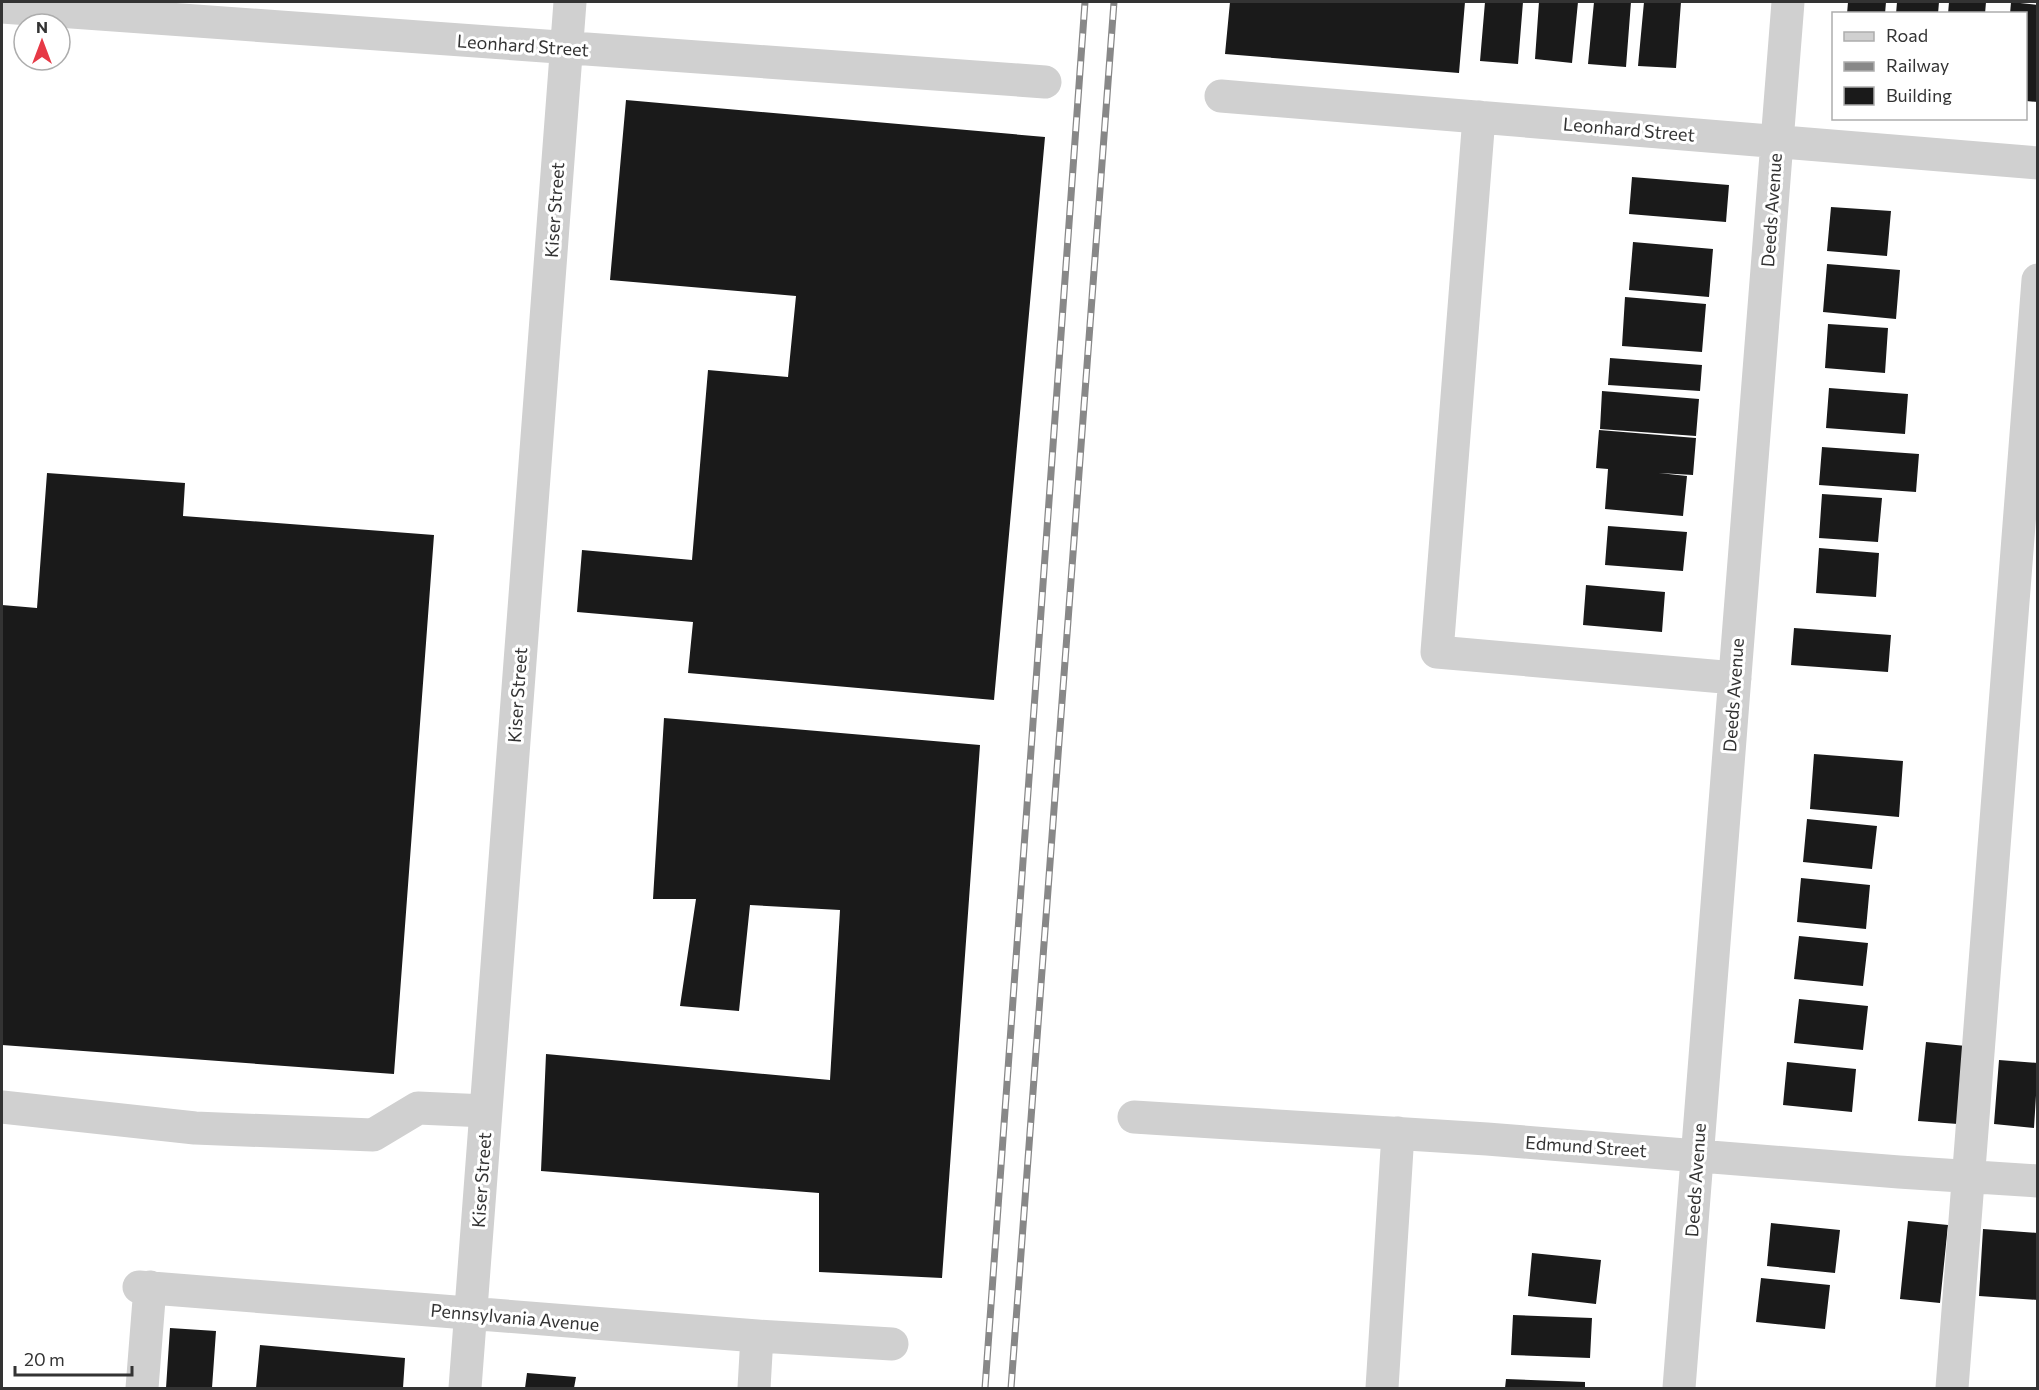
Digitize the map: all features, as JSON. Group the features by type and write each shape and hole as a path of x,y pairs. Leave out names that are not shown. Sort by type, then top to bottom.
{"street":[{"name":"Kiser Street","path":"465,1389 570,2"},
{"name":"Deeds Avenue","path":"1679,1389 1788,2"},
{"name":"Leonhard Street","path":"2,7 1045,82"},
{"name":"Leonhard Street","path":"1221,96 2037,163"},
{"path":"1479,117 1437,652 1735,678"},
{"path":"1952,1389 2037,280"},
{"path":"2,1107 195,1128 373,1135 418,1108 486,1112"},
{"name":"Edmund Street","path":"1134,1117 1398,1133 2037,1180"},
{"path":"1382,1389 1398,1133"},
{"name":"Pennsylvania Avenue","path":"142,1389 145,1287 757,1336 892,1344"},
{"path":"754,1389 757,1336"}],"building":[{"path":"1230,2 1465,2 1459,73 1225,54"},
{"path":"1485,2 1523,2 1518,64 1480,61"},
{"path":"1539,2 1578,2 1572,63 1535,59"},
{"path":"1594,2 1631,2 1626,67 1588,64"},
{"path":"1644,2 1681,2 1676,68 1638,66"},
{"path":"1848,2 1886,2 1885,12 1847,12"},
{"path":"1897,2 1939,2 1938,12 1896,12"},
{"path":"1949,2 1986,2 1985,12 1948,12"},
{"path":"2011,2 2038,5 2038,102 2027,101 2027,12 2010,12"},
{"path":"626,100 1045,137 994,700 688,673 693,622 577,612 582,550 692,560 708,370 788,377 796,296 610,280"},
{"path":"1632,177 1729,185 1726,222 1629,214"},
{"path":"1831,207 1891,211 1887,256 1827,251"},
{"path":"1633,242 1713,249 1709,297 1629,290"},
{"path":"1827,264 1900,270 1896,319 1823,312"},
{"path":"1625,297 1706,304 1702,352 1622,346"},
{"path":"1828,324 1888,328 1885,373 1825,368"},
{"path":"1610,358 1702,365 1700,391 1608,385"},
{"path":"1829,388 1908,394 1905,434 1826,428"},
{"path":"1602,391 1699,399 1696,436 1600,429"},
{"path":"1599,430 1696,438 1693,475 1659,473 1687,476 1683,516 1605,509 1608,469 1596,468"},
{"path":"1822,447 1919,454 1916,492 1819,485"},
{"path":"47,473 185,483 183,516 434,535 394,1074 2,1045 2,605 37,608"},
{"path":"1822,494 1882,498 1878,542 1819,538"},
{"path":"1608,526 1687,532 1683,571 1605,565"},
{"path":"1819,548 1879,553 1876,597 1816,593"},
{"path":"1586,585 1665,592 1662,632 1583,625"},
{"path":"1794,628 1891,635 1888,672 1791,665"},
{"path":"664,718 980,745 942,1278 819,1272 819,1193 541,1171 546,1054 830,1080 840,910 750,905 739,1011 680,1006 696,899 653,899"},
{"path":"1814,754 1903,761 1899,817 1810,809"},
{"path":"1807,819 1877,826 1872,869 1803,862"},
{"path":"1801,878 1870,885 1866,929 1797,922"},
{"path":"1799,936 1868,943 1863,986 1794,979"},
{"path":"1799,999 1868,1006 1863,1050 1794,1043"},
{"path":"1926,1042 1966,1046 1958,1124 1918,1121"},
{"path":"1999,1060 2038,1063 2034,1128 1994,1124"},
{"path":"1787,1062 1856,1069 1852,1112 1783,1105"},
{"path":"1908,1221 1948,1225 1940,1303 1900,1299"},
{"path":"1771,1223 1840,1230 1835,1273 1767,1266"},
{"path":"1983,1229 2038,1233 2038,1300 1979,1296"},
{"path":"1532,1253 1601,1260 1596,1304 1528,1296"},
{"path":"1761,1278 1830,1285 1825,1329 1756,1322"},
{"path":"1513,1315 1592,1318 1590,1358 1511,1355"},
{"path":"170,1328 216,1331 212,1388 166,1388"},
{"path":"260,1345 405,1358 403,1388 256,1388"},
{"path":"527,1373 576,1377 574,1388 525,1388"},
{"path":"1506,1379 1585,1382 1585,1388 1505,1388"}],"railway":[{"path":"985,1388 1085,2"},
{"path":"1011,1388 1114,2"}]}
